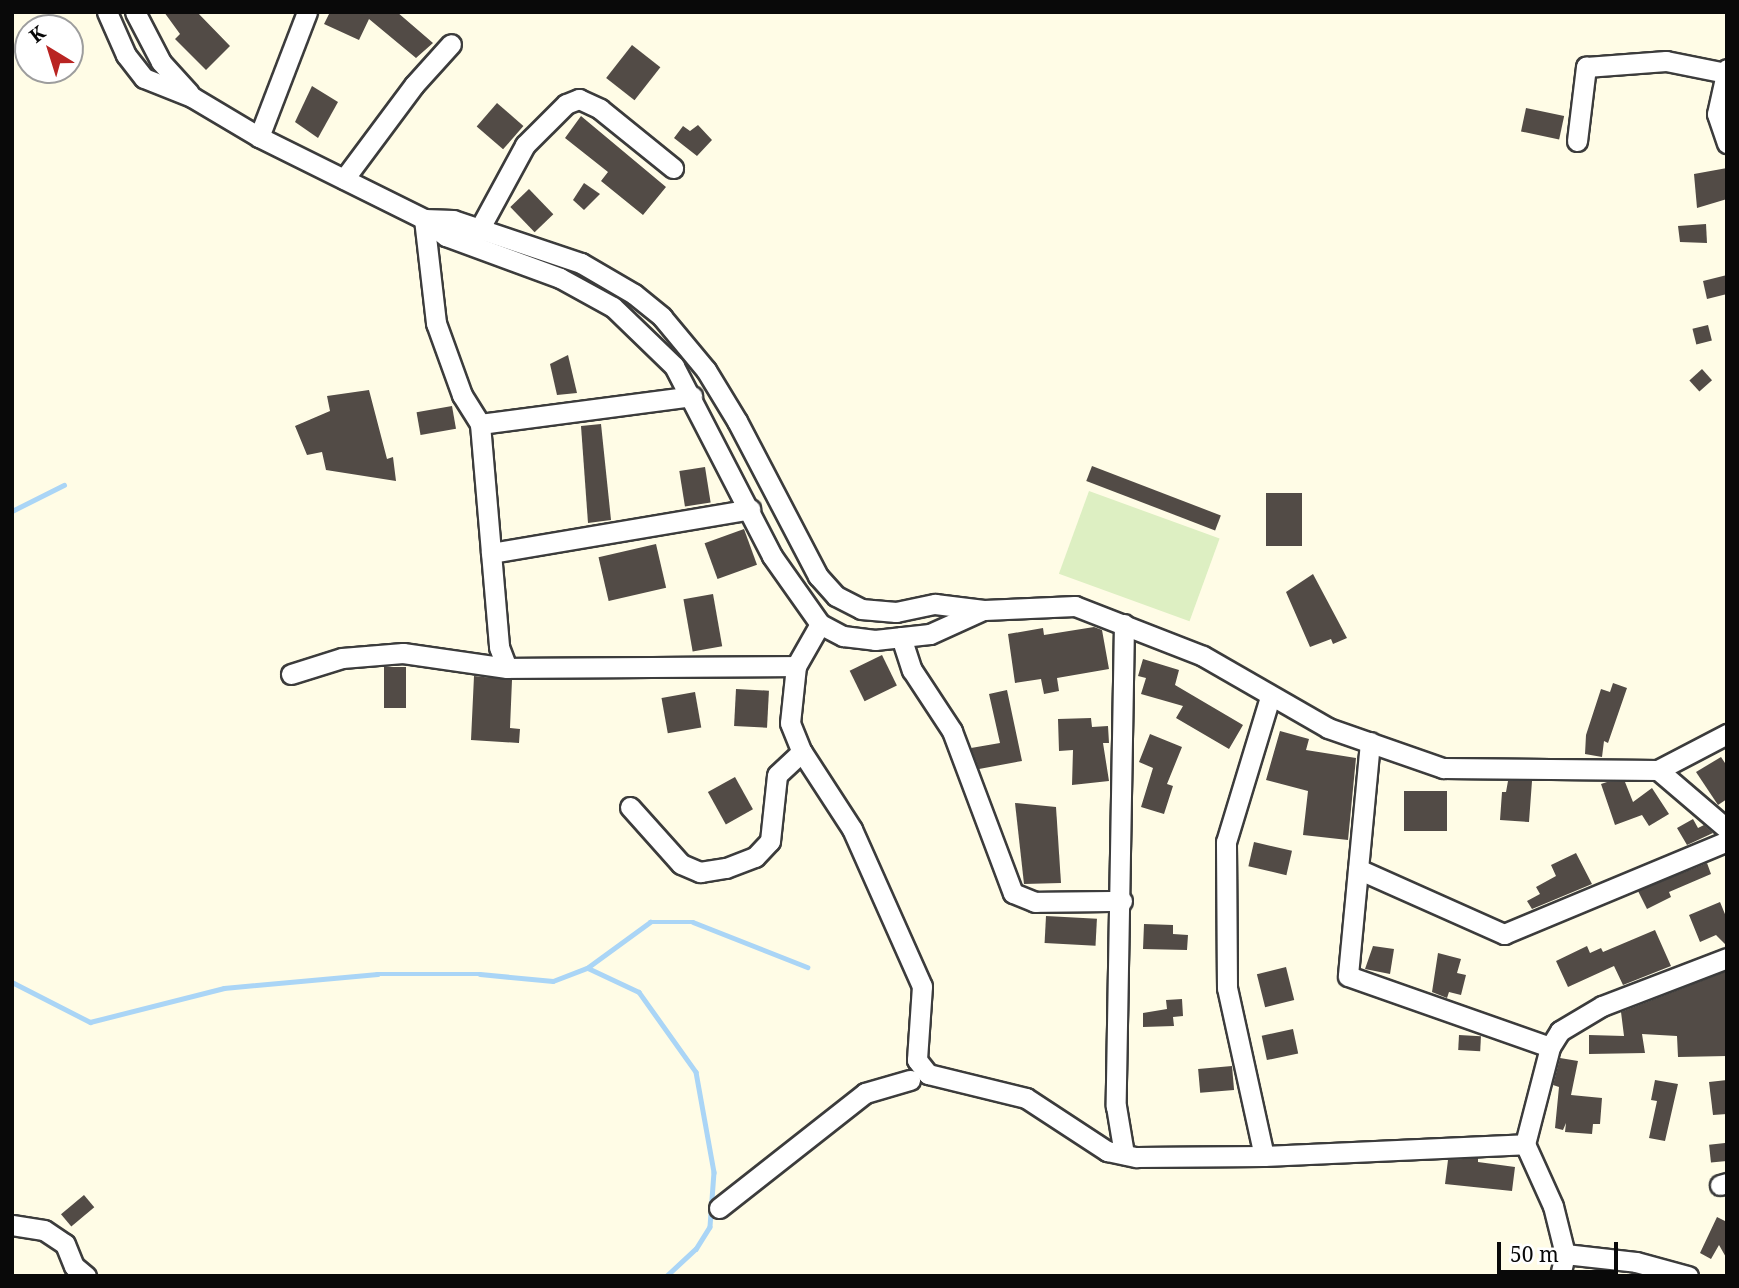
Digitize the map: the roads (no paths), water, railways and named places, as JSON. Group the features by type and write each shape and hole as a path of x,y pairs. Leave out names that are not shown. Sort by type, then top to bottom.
{"street":[{"path":"107,12 126,55 144,78 192,97 259,137 424,219 471,248 560,278 613,307 657,347 692,396 793,592 820,624 843,636 901,637 930,634 984,610"},
{"path":"135,12 161,62 192,97"},
{"path":"259,137 307,12"},
{"path":"344,179 414,85 451,44"},
{"path":"1577,141 1586,67 1666,61 1726,71 1717,114 1727,143"},
{"path":"471,248 478,228 525,145 566,104 579,99 600,108 673,168"},
{"path":"424,219 453,220 581,263 634,294 662,317 706,370 798,542 836,596 861,609 896,612 934,604 984,610 1075,606 1203,656 1328,728 1443,768 1658,770 1727,734"},
{"path":"424,219 436,323 462,394 480,424 499,646 507,668"},
{"path":"480,424 692,396"},
{"path":"491,553 750,509"},
{"path":"820,624 796,666 790,723 802,752 852,829 922,986 918,1071"},
{"path":"1124,624 1122,901 1116,1106 1124,1154"},
{"path":"901,637 912,670 952,731 1013,893 1035,902 1122,901"},
{"path":"291,674 342,658 403,653 507,668 796,666"},
{"path":"1264,1156 1227,988 1226,842 1270,697"},
{"path":"1370,742 1348,976 1550,1047"},
{"path":"630,807 681,864 700,872 726,868 755,857 770,841 777,775 802,752"},
{"path":"1658,770 1727,829"},
{"path":"1358,869 1504,934 1727,841"},
{"path":"1560,1276 1565,1254 1553,1206 1525,1144 1550,1047 1560,1031 1602,1006 1727,958"},
{"path":"719,1208 865,1093 918,1071 1026,1098 1107,1151 1124,1154 1264,1156 1525,1144"},
{"path":"12,1225 44,1230 65,1244 74,1266 86,1276"},
{"path":"1565,1254 1636,1262 1688,1276"}],"waterway":[{"path":"12,511 64,485"},
{"path":"12,982 90,1022 224,988 377,974 480,974 553,981 587,968 650,922 693,922 807,967"},
{"path":"588,968 639,992 696,1072 714,1172 710,1227 696,1249 667,1276"}]}
